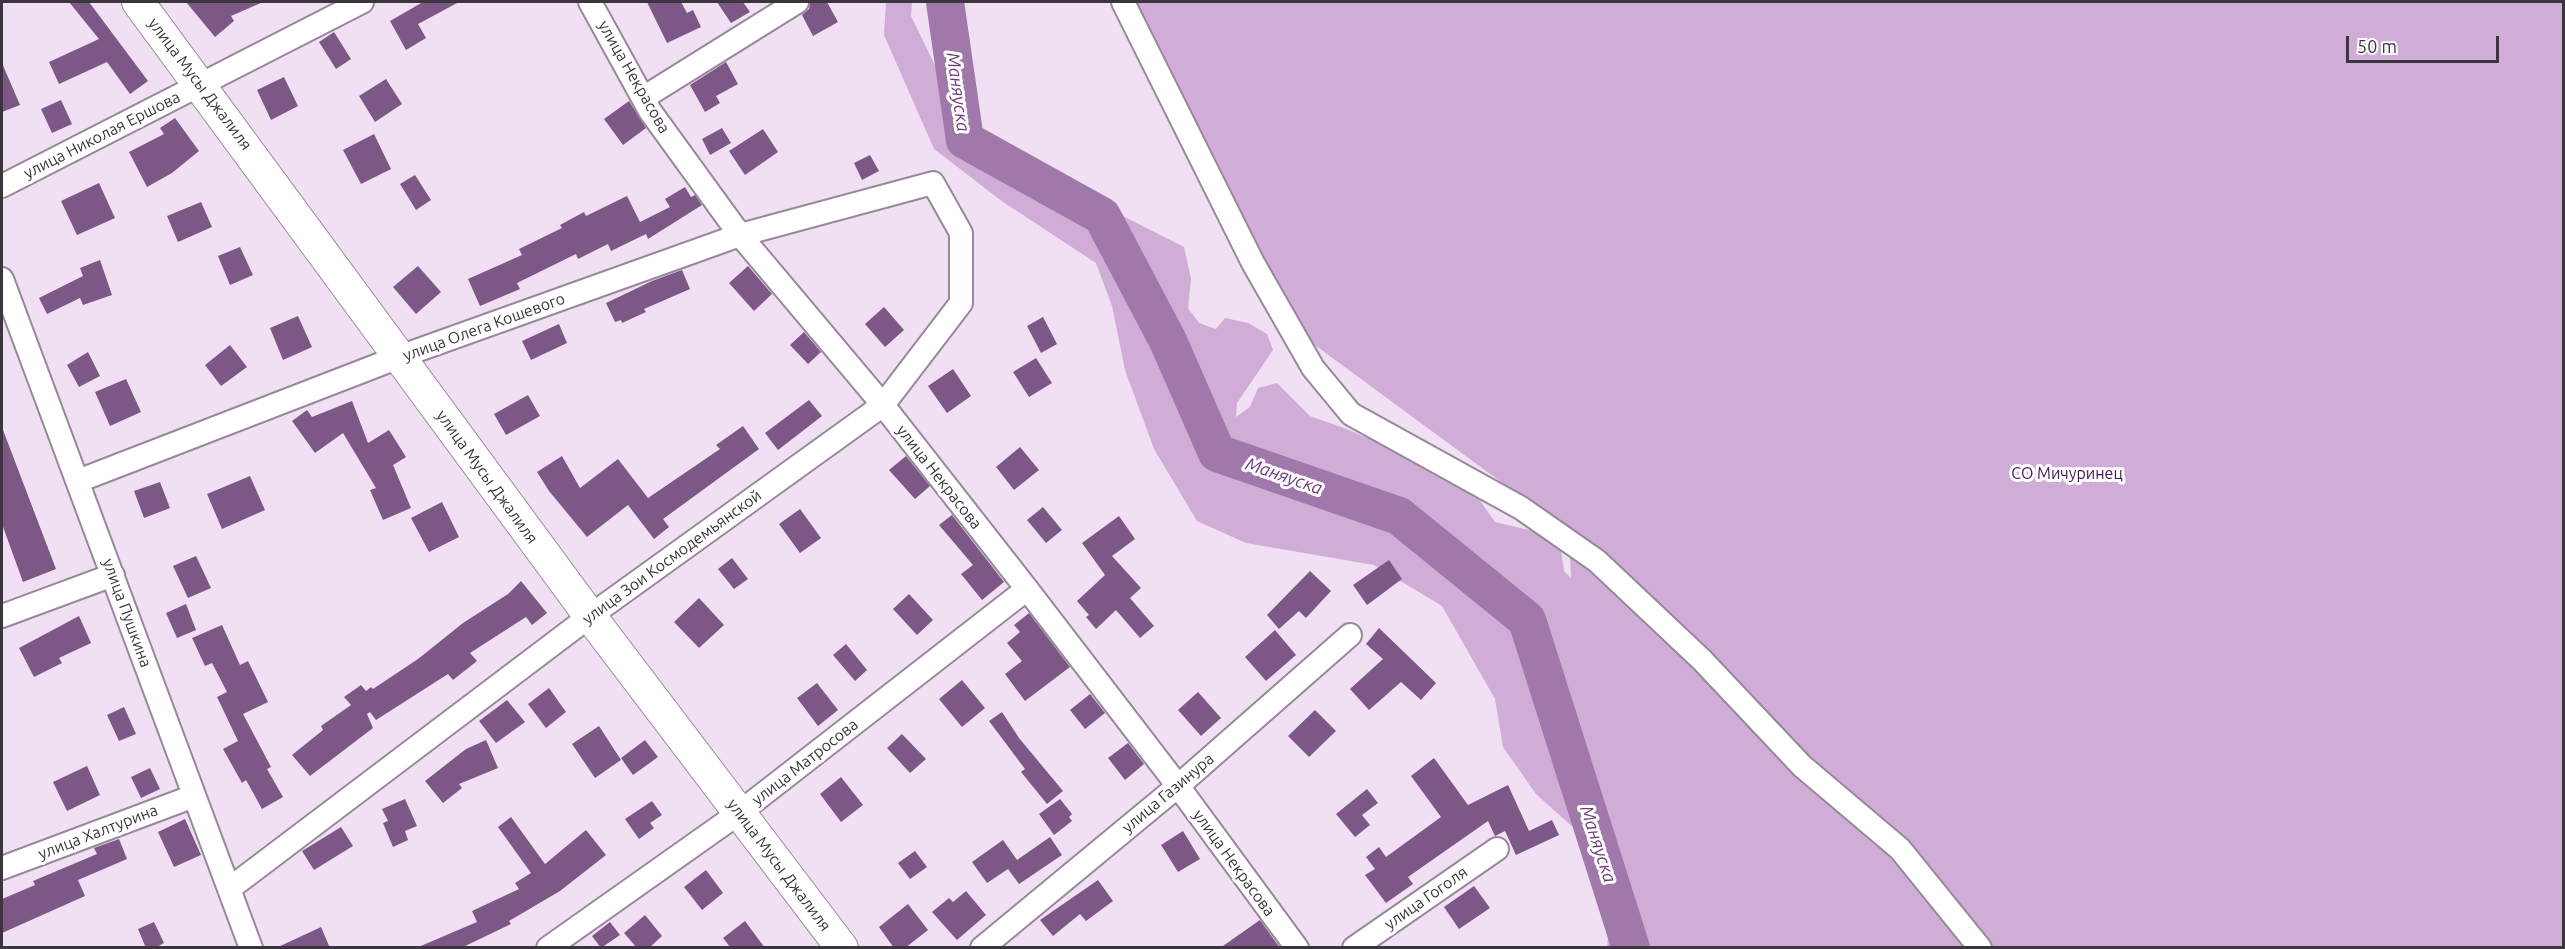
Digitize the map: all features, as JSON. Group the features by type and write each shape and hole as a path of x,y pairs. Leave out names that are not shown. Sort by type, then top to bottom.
{"main road":[{"name":"улица Мусы Джалиля","path":"138,2 201,84 590,616 842,948"}],"street":[{"name":"улица Николая Ершова","path":"2,186 362,2"},
{"name":"улица Некрасова","path":"590,2 643,98 740,235 883,405 1027,589 1178,786 1297,948"},
{"path":"643,98 797,2"},
{"path":"1123,2 1253,263 1313,368 1351,414 1521,508 1597,561 1702,660 1802,766 1900,849 1980,948"},
{"name":"улица Зои Космодемьянской","path":"229,889 590,616 883,405 960,303 960,233 933,183 896,192"},
{"name":"улица Олега Кошевого","path":"78,481 399,357 740,235 896,192"},
{"name":"улица Пушкина","path":"2,279 251,948"},
{"path":"2,616 113,575"},
{"name":"улица Матросова","path":"548,948 739,813 1027,589"},
{"name":"улица Газинура","path":"982,948 1178,786 1350,634"},
{"name":"улица Халтурина","path":"2,868 194,796"},
{"name":"улица Гоголя","path":"1354,948 1497,849"}],"green space":[{"name":"СО Мичуринец","path":"886,2 912,2 911,16 945,86 950,104 977,134 1008,158 1184,247 1191,279 1188,308 1199,323 1216,329 1225,318 1248,323 1267,334 1273,350 1237,403 1236,417 1250,407 1258,388 1277,383 1310,416 1437,468 1479,499 1495,522 1533,531 1561,550 1564,571 1571,578 1569,532 1308,340 1118,2 2563,2 2563,947 1607,947 1615,865 1536,794 1503,747 1495,699 1442,606 1374,565 1246,543 1197,521 1154,449 1125,370 1112,306 1096,263 1003,202 934,149 884,35"}],"building":[{"path":"69,2 89,2 148,81 130,94 107,62 59,84 49,62 99,39"},
{"path":"186,2 263,2 231,16 234,21 215,37"},
{"path":"423,2 459,2 418,24 426,38 406,50 390,21"},
{"path":"647,2 681,2 687,13 693,10 701,27 667,43"},
{"path":"717,2 743,2 750,12 731,23"},
{"path":"810,2 827,2 838,22 813,36 802,15 809,9"},
{"path":"334,32 351,59 336,69 319,42"},
{"path":"726,62 738,84 716,96 720,103 705,112 690,85"},
{"path":"2,63 20,105 2,112"},
{"path":"284,77 298,106 271,120 257,90"},
{"path":"386,79 402,104 375,122 359,96"},
{"path":"61,100 72,124 52,133 41,109"},
{"path":"629,101 646,128 623,145 604,119"},
{"path":"175,118 199,151 172,173 147,187 129,152 164,134 160,128"},
{"path":"722,128 731,143 710,155 702,139"},
{"path":"763,129 778,152 745,175 729,151"},
{"path":"374,134 391,169 361,184 343,150"},
{"path":"870,155 879,171 862,180 854,163"},
{"path":"415,175 431,200 416,210 400,184"},
{"path":"99,183 115,218 77,235 61,201"},
{"path":"685,187 691,197 695,195 702,205 648,239 646,234 611,251 608,244 578,259 576,254 517,283 520,289 480,306 468,279 522,255 519,249 562,228 560,225 584,212 586,216 627,196 640,222 670,207 665,199"},
{"path":"201,202 212,227 178,242 167,216"},
{"path":"240,247 253,275 230,285 218,256"},
{"path":"100,260 112,295 83,305 80,298 47,314 39,298 83,276 80,268"},
{"path":"418,266 441,292 416,314 393,287"},
{"path":"748,266 772,294 754,311 729,283"},
{"path":"682,270 690,289 644,309 646,312 622,323 621,320 615,322 606,303 652,281"},
{"path":"884,307 904,330 885,347 865,324"},
{"path":"298,316 312,347 283,360 270,328"},
{"path":"1043,317 1057,344 1041,353 1027,326"},
{"path":"559,324 567,343 531,360 522,341"},
{"path":"804,332 821,352 808,364 790,345"},
{"path":"230,345 247,367 221,386 205,365"},
{"path":"88,352 100,376 79,387 67,365"},
{"path":"1036,358 1052,383 1029,397 1013,372"},
{"path":"953,369 971,396 947,413 928,386"},
{"path":"126,379 141,412 110,426 95,392"},
{"path":"528,395 540,416 506,435 494,414"},
{"path":"809,400 822,416 778,450 765,433"},
{"path":"352,401 368,443 389,430 406,457 393,465 411,508 383,520 370,490 376,488 343,433 315,453 292,421 307,410 312,417"},
{"path":"743,426 759,449 663,519 669,527 654,539 628,505 587,537 549,491 537,472 562,456 580,488 618,459 648,498 720,449 716,445"},
{"path":"3,430 56,569 23,582 2,524"},
{"path":"1020,447 1039,470 1014,490 996,467"},
{"path":"906,456 930,486 915,499 889,470"},
{"path":"250,476 265,510 222,529 207,494"},
{"path":"160,482 170,508 144,518 134,491"},
{"path":"442,502 459,537 429,552 411,518"},
{"path":"1043,507 1062,530 1046,543 1027,520"},
{"path":"800,509 821,538 800,553 779,524"},
{"path":"952,515 1004,582 982,600 961,574 973,565 939,525"},
{"path":"1119,516 1135,539 1112,556 1141,588 1130,598 1154,626 1140,638 1116,610 1096,629 1086,617 1089,615 1077,601 1105,575 1082,543"},
{"path":"196,556 211,588 188,598 173,566"},
{"path":"732,558 748,579 734,589 718,569"},
{"path":"1389,560 1402,579 1367,605 1353,585"},
{"path":"1310,571 1331,591 1306,618 1299,611 1279,629 1267,615"},
{"path":"521,581 547,613 532,625 526,617 470,653 477,661 453,680 448,674 376,720 370,712 367,714 373,728 310,776 292,755 323,730 321,726 351,705 344,697 361,685 366,691 371,687 373,689 418,659 463,623 508,594"},
{"path":"909,594 933,620 917,635 893,609"},
{"path":"699,598 724,625 699,648 674,622"},
{"path":"186,604 196,630 177,638 166,613"},
{"path":"1029,613 1070,667 1025,701 1005,674 1022,661 1007,643 1020,632 1014,625"},
{"path":"79,616 91,643 59,658 62,663 34,677 19,648"},
{"path":"222,625 240,665 248,661 268,702 243,714 271,767 267,769 283,797 262,809 246,780 242,783 223,749 238,741 217,697 227,692 212,663 205,666 192,638"},
{"path":"1379,628 1436,683 1421,700 1401,682 1369,710 1350,689 1383,659 1366,644"},
{"path":"1275,630 1296,655 1266,681 1245,657"},
{"path":"846,644 867,670 855,681 833,655"},
{"path":"962,680 985,708 962,727 939,699"},
{"path":"817,683 838,710 818,726 797,698"},
{"path":"549,688 566,712 546,728 528,704"},
{"path":"1198,692 1221,718 1201,736 1178,710"},
{"path":"1090,694 1105,713 1085,729 1070,710"},
{"path":"507,700 525,722 496,743 479,721"},
{"path":"124,707 136,734 119,741 107,715"},
{"path":"1315,710 1336,731 1309,757 1288,736"},
{"path":"1002,712 1019,738 1063,791 1047,804 1021,772 1025,769 989,721"},
{"path":"599,726 621,760 595,778 572,744"},
{"path":"902,734 926,759 910,773 887,748"},
{"path":"486,740 498,768 459,784 462,788 443,803 425,781 466,749"},
{"path":"645,740 658,757 633,775 621,758"},
{"path":"1128,743 1144,764 1125,780 1108,758"},
{"path":"1434,758 1468,805 1508,785 1529,831 1552,820 1559,835 1516,855 1505,831 1495,836 1488,821 1408,877 1413,884 1386,903 1365,875 1375,869 1366,857 1379,847 1386,857 1441,817 1411,776"},
{"path":"87,766 100,795 67,811 53,782"},
{"path":"150,768 160,789 141,798 131,777"},
{"path":"841,777 863,805 841,822 820,794"},
{"path":"1367,789 1378,803 1362,815 1370,825 1355,837 1336,814"},
{"path":"405,799 417,826 405,831 408,840 393,847 383,823 388,821 382,809"},
{"path":"1060,799 1072,814 1069,817 1072,821 1054,835 1039,814"},
{"path":"652,801 662,815 650,823 654,828 639,839 625,819"},
{"path":"511,817 545,864 586,830 606,855 560,891 509,921 511,924 461,948 416,948 477,922 472,911 519,889 515,883 531,873 498,827"},
{"path":"185,819 201,855 174,867 158,832"},
{"path":"341,827 353,846 314,870 302,851"},
{"path":"1183,831 1200,859 1178,872 1161,845"},
{"path":"1050,837 1062,855 1019,884 1008,869 987,883 972,862 1003,840 1017,860"},
{"path":"119,839 127,859 78,880 85,896 2,933 2,899 35,885 33,881 97,854 94,848"},
{"path":"915,851 927,867 910,879 898,863"},
{"path":"706,870 723,893 702,910 684,887"},
{"path":"1098,880 1113,901 1086,921 1080,914 1053,936 1040,920"},
{"path":"1474,886 1490,908 1459,929 1444,907"},
{"path":"966,891 986,915 957,940 932,912 949,898 953,902"},
{"path":"908,904 928,930 905,948 894,948 879,927"},
{"path":"645,915 662,936 649,948 637,948 624,933"},
{"path":"1260,920 1280,948 1220,948"},
{"path":"745,921 765,948 731,948 723,938"},
{"path":"154,922 164,943 155,948 146,948 138,929"},
{"path":"610,922 620,935 601,948 592,936"},
{"path":"321,927 330,948 276,948"}],"waterway":[{"name":"Маняуска","path":"945,2 965,140 1102,216 1168,341 1217,453 1399,516 1527,620 1631,948"}]}
